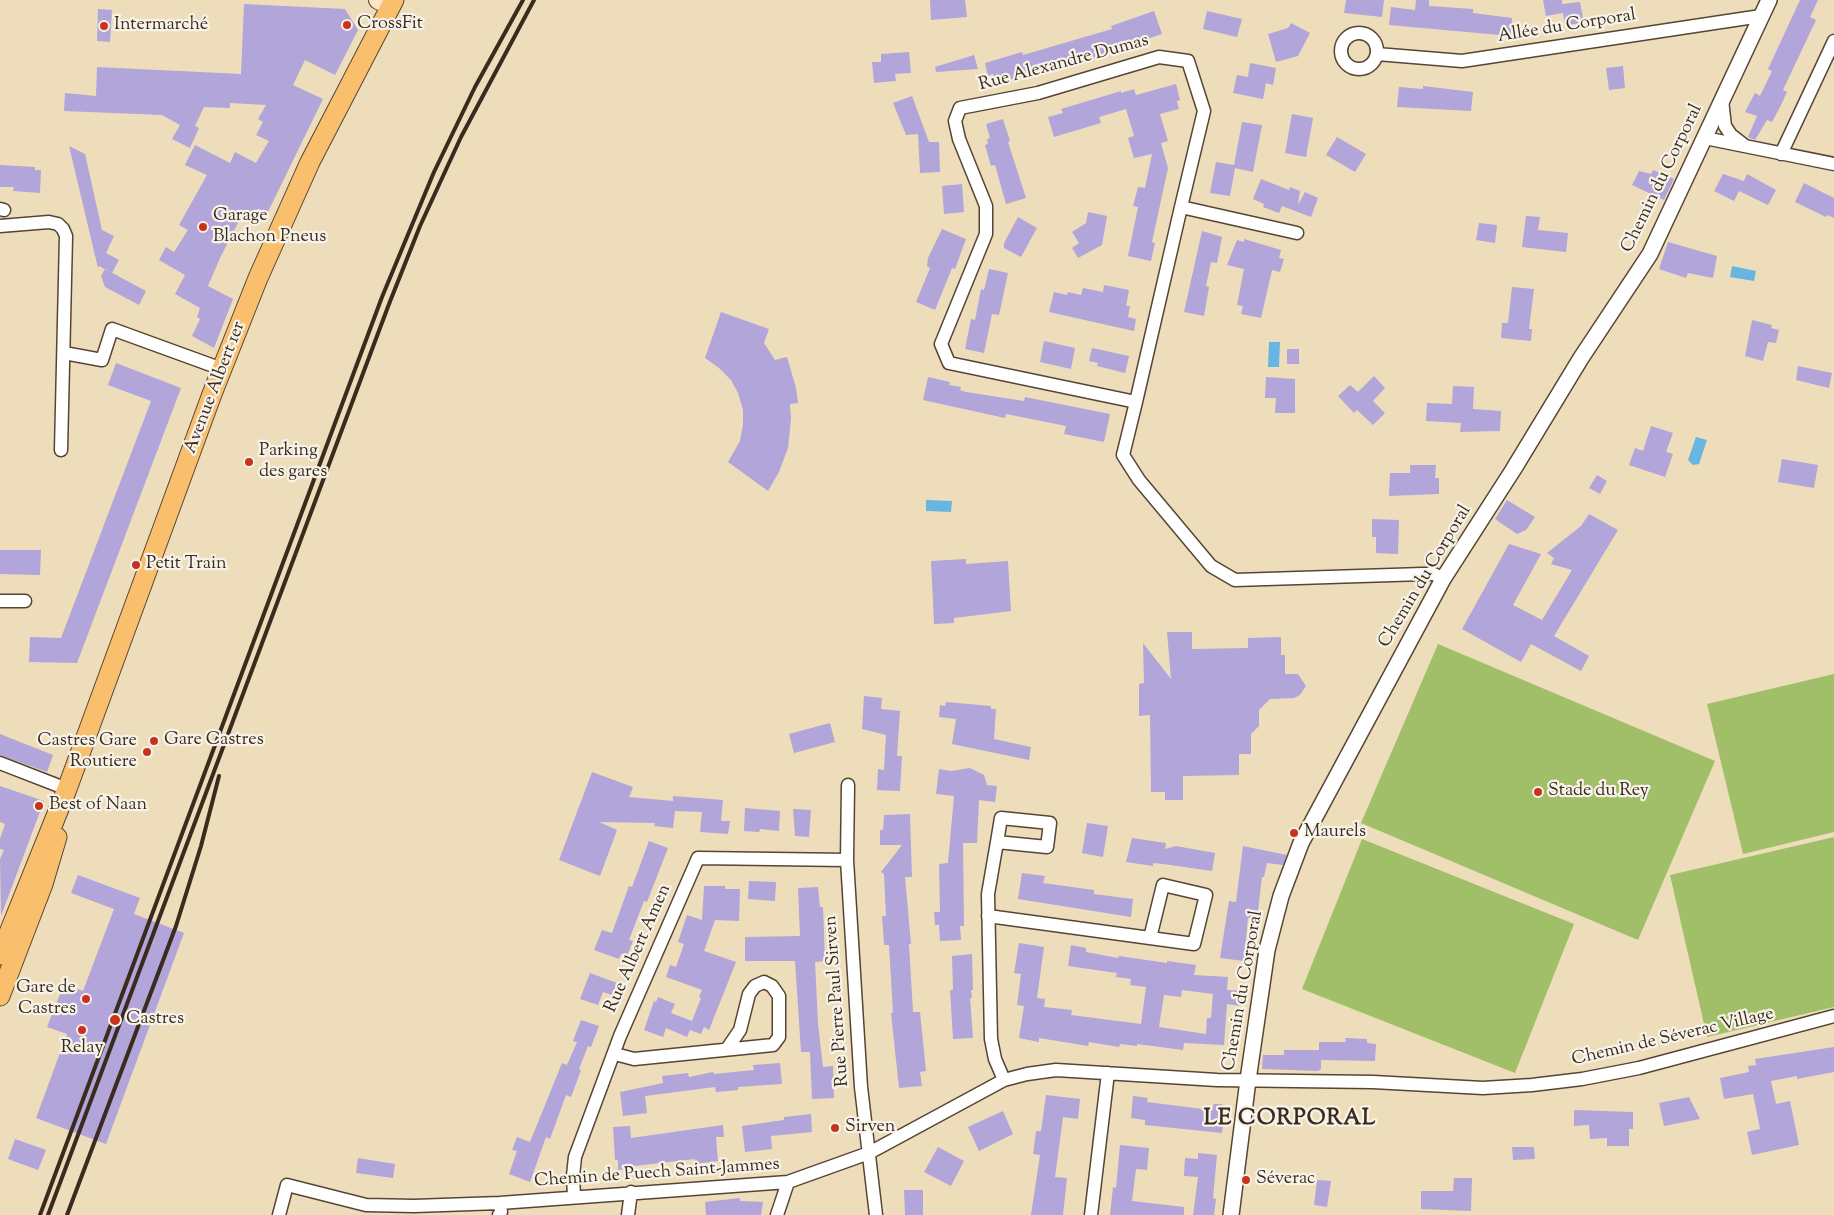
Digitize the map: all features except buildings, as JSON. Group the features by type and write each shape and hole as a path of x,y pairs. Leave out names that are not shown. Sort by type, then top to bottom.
{"main road":[{"name":"Avenue Albert 1er","path":"0,955 67,789 222,369 283,219 388,2"},
{"name":"Avenue Albert 1er","path":"0,996 44,884 55,846 67,789"}],"street":[{"name":"Chemin du Corporal","path":"1231,1215 1267,950 1281,896 1297,852 1320,805 1443,579 1513,470 1581,358 1650,254 1769,0"},
{"name":"Allée du Corporal","path":"1377,54 1462,61 1761,16"},
{"path":"1781,154 1834,41"},
{"name":"Rue Alexandre Dumas","path":"1136,402 949,363 941,344 986,234 986,206 959,139 955,121 960,108 1038,93 1159,57 1188,61 1204,112 1181,207 1136,402 1123,455 1139,480 1212,566 1235,580 1424,574 1434,574 1443,579"},
{"path":"1722,100 1725,126 1731,134 1746,146"},
{"path":"1705,138 1834,164"},
{"path":"1181,207 1297,233"},
{"path":"0,226 49,222 58,224 64,229 66,236 61,450"},
{"path":"64,353 102,360 112,329 222,369"},
{"path":"0,601 25,601"},
{"path":"0,764 67,789"},
{"name":"Rue Pierre Paul Sirven","path":"848,785 846,860 861,1087 876,1215"},
{"path":"997,842 988,894 991,1039 995,1059 1004,1080"},
{"name":"Rue Albert Amen","path":"574,1196 572,1176 575,1157 615,1054 620,1036 698,858 846,860"},
{"path":"988,916 1194,944 1206,895 1163,885 1150,938"},
{"path":"615,1054 634,1059 773,1045 779,1037 779,996 772,986 764,982 755,986 749,994 740,1030 727,1049"},
{"name":"Chemin de Séverac Village","path":"1248,1080 1373,1082 1483,1088 1532,1085 1582,1079 1640,1068 1834,1016"},
{"name":"Chemin de Puech Saint-Jammes","path":"279,1215 287,1185 366,1205 499,1209 574,1196 788,1182 868,1152 1004,1080 1027,1074 1056,1070 1248,1080"},
{"path":"1091,1215 1108,1073"},
{"path":"776,1215 788,1182"},
{"path":"628,1215 631,1192"}],"green space":[{"name":"Stade du Rey","path":"1438,644 1715,761 1638,940 1361,823"},
{"path":"1834,674 1834,832 1743,854 1707,704"},
{"path":"1834,837 1834,1007 1707,1037 1670,875"},
{"path":"1362,839 1574,924 1515,1073 1302,989"}],"water":[{"path":"1732,266 1756,271 1754,281 1730,277"},
{"path":"1269,342 1280,342 1279,367 1268,367"},
{"path":"1696,437 1707,440 1699,464 1693,465 1688,460"},
{"path":"926,500 952,501 951,512 926,511"}],"railway":[{"path":"40,1215 382,297 434,172 475,87 523,0"},
{"path":"48,1215 389,304 420,226 461,137 534,0"},
{"path":"67,1215 176,926 201,846 219,776"}],"place":[{"name":"CrossFit","path":"347,25"},
{"name":"Intermarché","path":"104,26"},
{"name":"Garage Blachon Pneus","path":"203,227"},
{"name":"Parking des gares","path":"249,462"},
{"name":"Petit Train","path":"136,565"},
{"name":"Gare Castres","path":"154,741"},
{"name":"Castres Gare Routiere","path":"147,752"},
{"name":"Stade du Rey","path":"1538,792"},
{"name":"Best of Naan","path":"39,806"},
{"name":"Maurels","path":"1294,833"},
{"name":"Gare de Castres","path":"86,999"},
{"name":"Castres","path":"115,1020"},
{"name":"Relay","path":"82,1030"},
{"name":"Sirven","path":"835,1128"},
{"name":"Séverac","path":"1246,1180"}],"district":[{"name":"LE CORPORAL","path":"1290,1120"}]}
